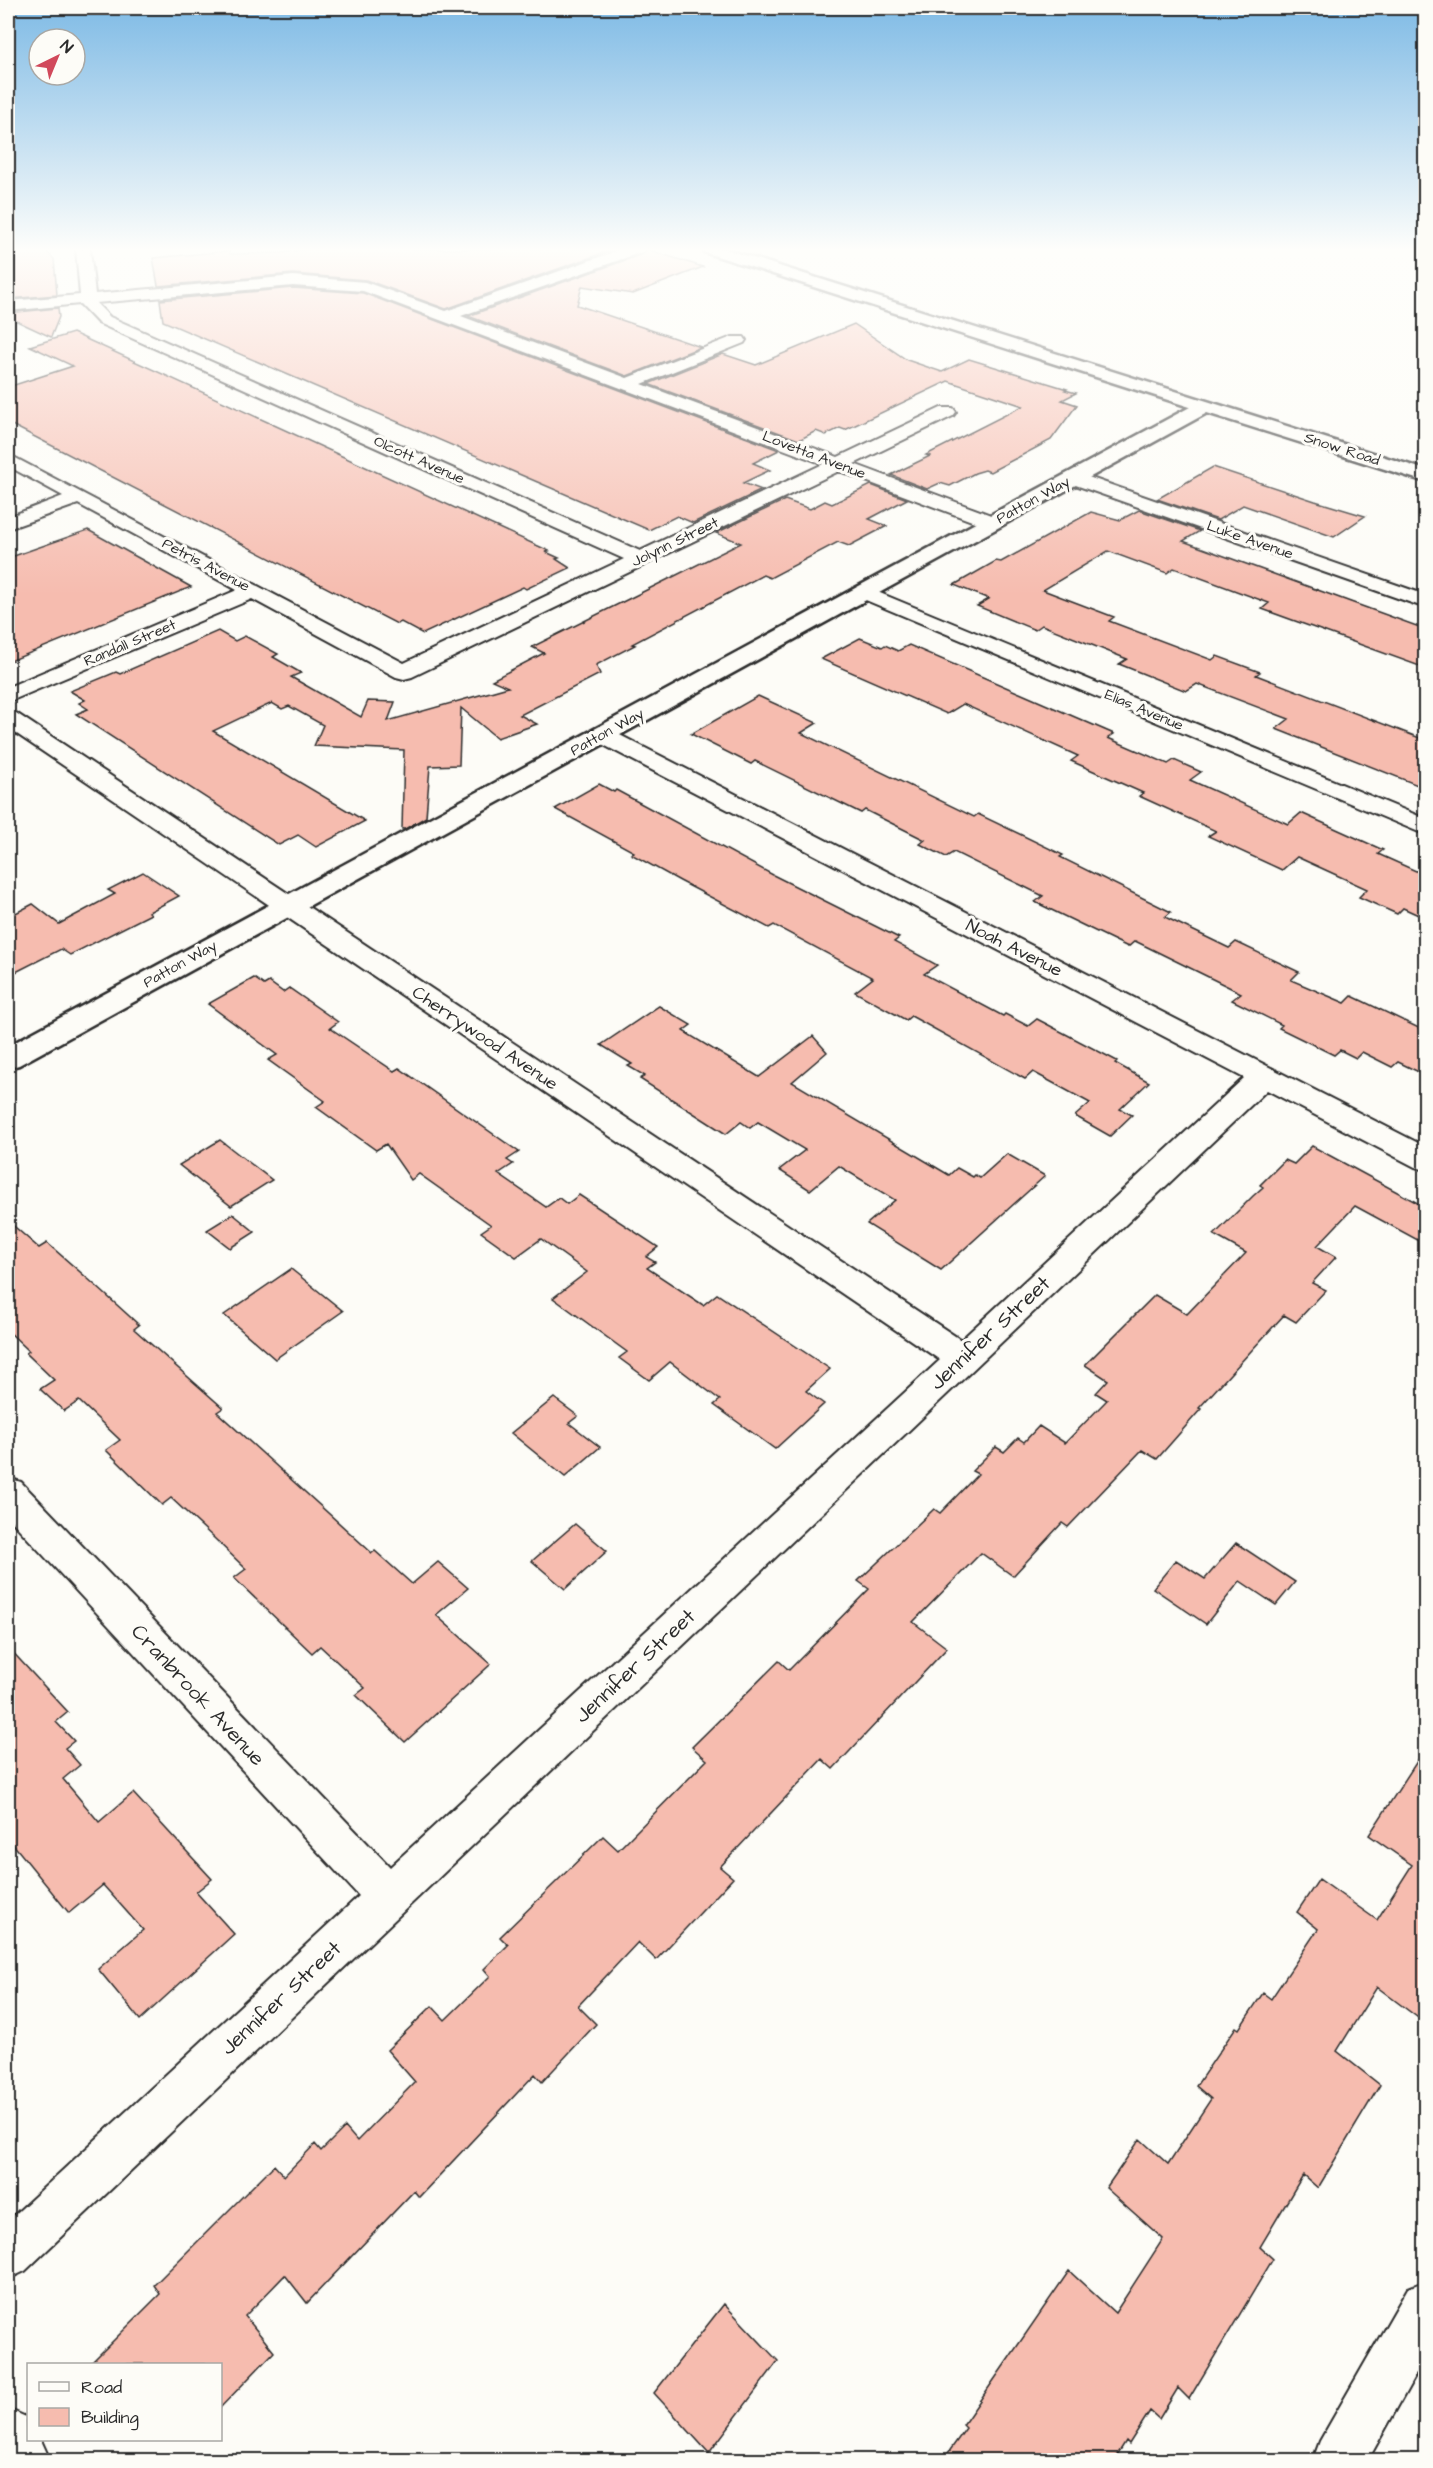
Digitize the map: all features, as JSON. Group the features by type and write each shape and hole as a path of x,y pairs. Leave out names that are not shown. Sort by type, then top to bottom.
{"street":[{"name":"Olcott Avenue","path":"203,364 641,559"},
{"name":"Lovetta Avenue","path":"575,364 992,522"},
{"path":"628,384 678,364"},
{"name":"Snow Road","path":"1074,364 1425,476"},
{"name":"Patton Way","path":"8,1058 1206,406"},
{"name":"Jolynn Street","path":"404,672 947,412"},
{"name":"Petris Avenue","path":"8,459 404,672"},
{"name":"Luke Avenue","path":"1074,478 1425,602"},
{"path":"8,524 79,497"},
{"name":"Randall Street","path":"8,695 253,591"},
{"name":"Elias Avenue","path":"863,592 1425,828"},
{"name":"Cherrywood Avenue","path":"8,718 963,1358"},
{"name":"Noah Avenue","path":"602,735 1425,1160"},
{"name":"Jennifer Street","path":"8,2254 1263,1077"},
{"name":"Cranbrook Avenue","path":"8,1493 389,1897"},
{"path":"1340,2460 1425,2306"},
{"path":"8,2435 24,2460"}],"building":[{"path":"69,364 141,364 549,551 546,552 559,558 556,559 570,568 526,589 523,587 423,634 401,622 397,624 8,423 8,387 73,366"},
{"path":"263,364 552,364 779,450 753,463 770,470 743,483 762,490 693,523 677,516 649,530"},
{"path":"596,364 657,364 627,376"},
{"path":"698,364 919,364 942,372 958,364 986,364 1076,393 1062,400 1077,405 1051,440 990,472 985,470 950,486 940,483 927,489 891,475 1023,406 948,381 845,430 840,428 826,435 816,431 799,440 648,384"},
{"path":"1213,467 1365,516 1334,537 1243,505 1218,520 1157,499"},
{"path":"871,485 907,499 869,519 887,526 849,546 838,542 770,578 763,575 632,644 635,645 596,665 600,674 520,715 537,724 497,738 461,708 459,765 430,766 426,817 405,829 402,829 404,750 314,746 323,725 289,706 282,709 272,703 213,731 365,821 316,847 298,835 279,845 76,714 88,709 79,703 85,700 70,691 116,672 120,674 218,631 235,641 245,636 278,654 273,657 301,673 291,677 361,717 368,701 395,702 388,721 508,687 492,680 544,653 532,647 741,543 716,533 785,500 810,509 825,501 832,504"},
{"path":"1139,510 1200,531 1183,541 1425,629 1425,668 1262,609 1269,603 1174,568 1167,573 1108,551 1043,590 1114,617 1109,621 1212,660 1217,656 1260,672 1256,675 1425,740 1425,788 1276,729 1289,719 1197,684 1186,691 1119,664 1127,659 1042,625 1035,630 977,606 989,599 954,585 996,561 1001,562 1091,512 1120,520"},
{"path":"88,530 191,587 8,662 8,558"},
{"path":"860,638 898,651 909,645 1114,734 1108,738 1168,764 1174,760 1201,772 1190,780 1288,824 1301,813 1383,850 1378,854 1425,875 1425,918 1403,908 1397,914 1359,897 1367,889 1297,857 1282,870 1208,836 1216,831 1139,796 1143,793 1071,761 1078,756 963,704 947,714 821,659"},
{"path":"758,696 817,723 801,733 974,817 978,814 1063,855 1060,857 1171,912 1165,917 1229,948 1236,942 1299,972 1291,980 1345,1003 1352,996 1425,1031 1425,1075 1398,1062 1392,1067 1362,1052 1356,1058 1340,1050 1334,1055 1279,1028 1282,1025 1232,1000 1241,993 1135,941 1128,947 1035,902 1043,896 954,852 946,857 920,844 925,840 865,810 861,813 755,761 751,764 691,734"},
{"path":"599,784 614,792 616,790 773,875 899,938 894,942 937,965 924,974 1003,1016 1005,1014 1028,1026 1037,1019 1117,1061 1115,1063 1149,1082 1120,1109 1132,1115 1110,1136 1075,1116 1090,1103 1033,1072 1025,1079 911,1016 906,1020 855,992 873,978 774,925 769,928 680,881 631,854 634,852 555,809"},
{"path":"143,872 179,896 149,912 151,914 70,955 61,949 8,976 8,917 33,904 59,924 115,894 108,890"},
{"path":"254,978 264,985 269,982 283,992 289,988 338,1022 330,1028 394,1071 399,1068 519,1152 507,1160 513,1164 498,1174 546,1207 559,1198 567,1204 579,1195 658,1247 646,1257 655,1262 647,1268 703,1305 717,1294 830,1369 806,1391 824,1404 775,1449 714,1405 720,1400 670,1362 649,1380 619,1358 627,1352 553,1298 587,1272 541,1239 516,1257 481,1232 491,1225 419,1174 411,1180 386,1144 376,1150 316,1107 325,1101 268,1060 277,1055 208,1004"},
{"path":"659,1006 691,1025 683,1031 759,1077 813,1036 827,1052 792,1082 949,1175 957,1168 973,1177 975,1175 980,1178 1007,1154 1045,1176 941,1270 867,1224 895,1200 839,1166 810,1190 779,1170 805,1150 758,1122 750,1128 741,1122 726,1134 640,1079 645,1076 628,1066 632,1064 601,1045"},
{"path":"220,1140 272,1180 231,1206 179,1165"},
{"path":"1312,1146 1425,1207 1425,1244 1355,1206 1317,1246 1336,1257 1312,1283 1326,1290 1296,1322 1284,1315 1199,1408 1201,1409 1157,1459 1142,1450 1068,1527 1062,1523 1013,1576 981,1553 913,1622 947,1648 833,1769 822,1759 720,1867 733,1878 656,1960 638,1942 578,2006 596,2024 542,2082 535,2074 419,2197 414,2191 307,2303 285,2275 245,2316 274,2352 222,2406 222,2363 91,2363 160,2294 154,2285 274,2165 284,2176 315,2144 321,2151 345,2127 357,2141 415,2082 387,2050 432,2006 445,2020 490,1976 484,1969 508,1945 500,1937 603,1836 618,1850 707,1760 692,1747 779,1661 789,1670 869,1589 858,1581 934,1509 940,1513 978,1474 972,1471 996,1447 1004,1452 1018,1438 1024,1442 1039,1426 1065,1443 1107,1400 1096,1393 1108,1380 1085,1365 1155,1295 1187,1314 1246,1253 1214,1235 1263,1187 1260,1185 1285,1160 1294,1164"},
{"path":"233,1214 255,1232 230,1248 207,1230"},
{"path":"8,1221 39,1248 47,1243 139,1325 134,1329 223,1408 217,1412 372,1553 375,1551 412,1584 438,1562 468,1588 436,1615 491,1664 405,1742 356,1695 365,1688 320,1646 312,1653 234,1578 246,1569 171,1498 162,1505 106,1450 120,1440 79,1401 64,1411 40,1389 54,1380 26,1353 29,1351 8,1331"},
{"path":"291,1269 343,1311 275,1359 224,1315"},
{"path":"554,1398 578,1416 569,1423 600,1447 565,1477 511,1433"},
{"path":"575,1524 607,1551 565,1589 532,1561"},
{"path":"1236,1543 1295,1582 1276,1605 1240,1581 1206,1624 1153,1588 1176,1560 1205,1579"},
{"path":"8,1647 68,1712 56,1722 74,1741 65,1748 80,1765 63,1779 99,1822 133,1793 212,1879 196,1892 234,1934 140,2020 98,1969 143,1930 103,1885 69,1913 8,1838"},
{"path":"1425,1749 1425,2023 1377,1987 1337,2051 1380,2085 1318,2188 1303,2175 1260,2247 1273,2259 1189,2399 1178,2388 1159,2419 1150,2411 1129,2444 1126,2441 1114,2460 943,2460 966,2428 963,2425 1069,2271 1115,2313 1163,2239 1106,2188 1140,2139 1168,2164 1211,2099 1196,2086 1236,2027 1239,2029 1263,1993 1271,1999 1318,1929 1297,1912 1319,1879 1377,1920 1412,1865 1369,1835"},
{"path":"724,2304 778,2361 709,2453 654,2393"}]}
